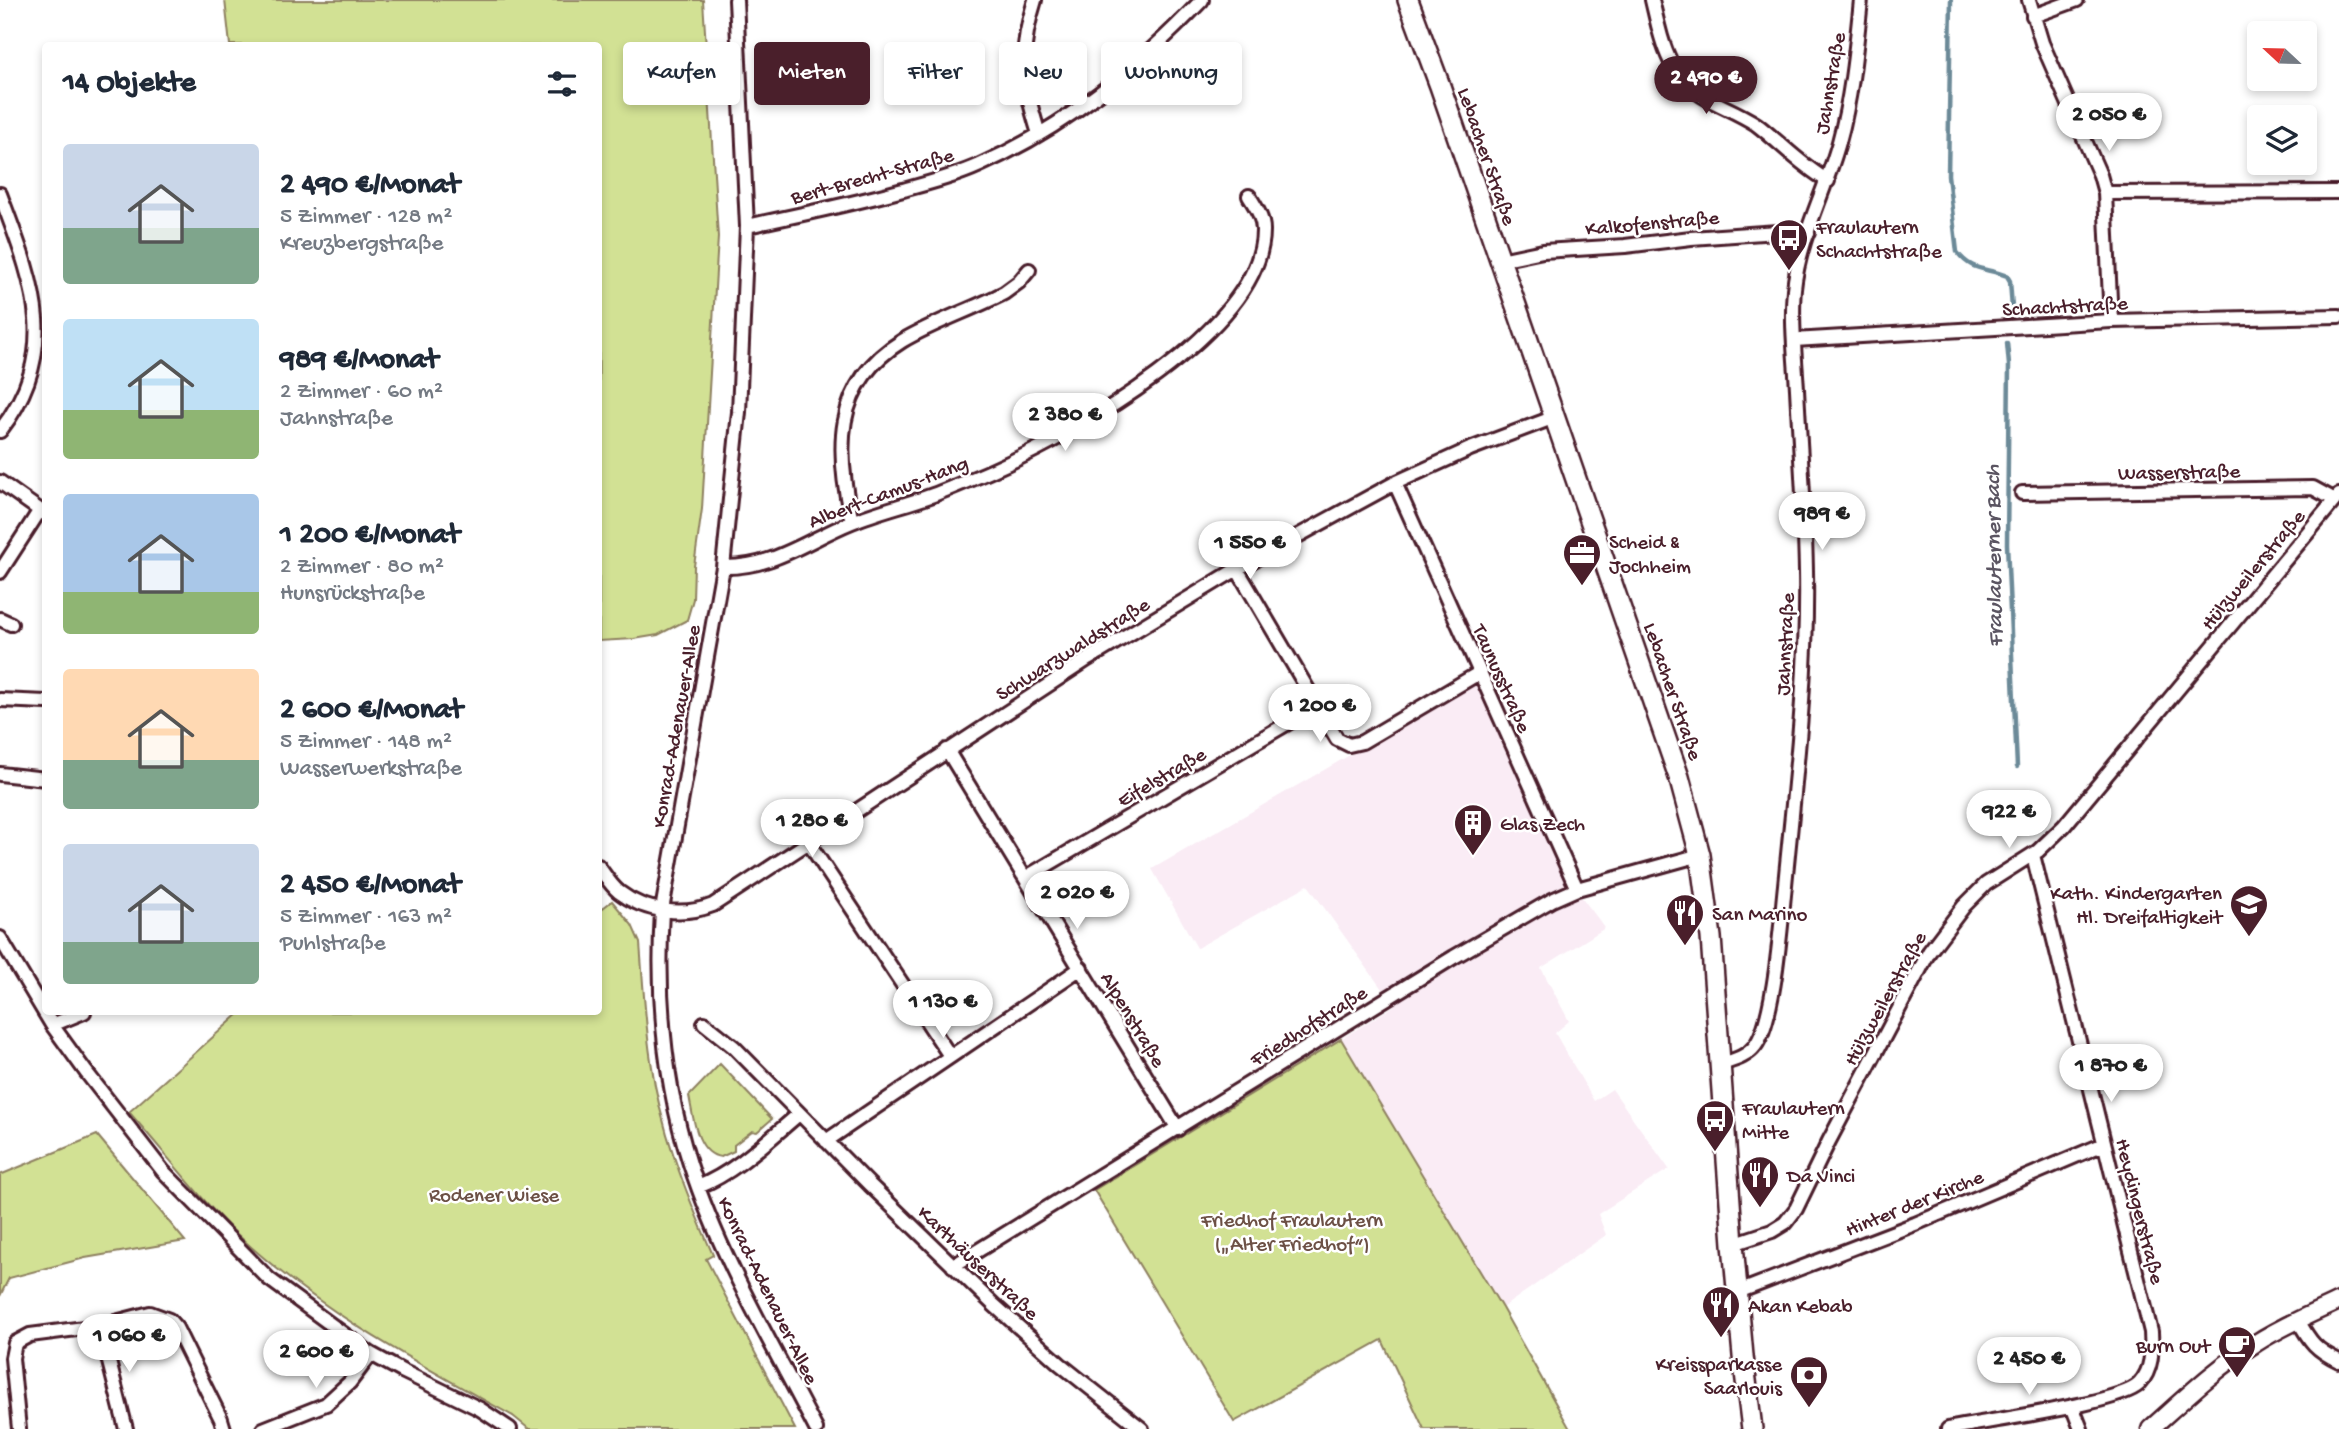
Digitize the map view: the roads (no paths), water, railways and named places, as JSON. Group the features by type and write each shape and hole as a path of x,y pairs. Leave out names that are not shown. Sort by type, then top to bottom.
{"main road":[{"name":"Lebacher Straße","path":"1408,0 1679,776 1700,855 1712,937 1733,1244 1752,1429"}],"street":[{"name":"Konrad-Adenauer-Allee","path":"736,0 747,226 739,412 723,568 662,910 661,1002 675,1107 689,1163 724,1252 816,1429"},
{"path":"1035,0 1026,29 1023,66 1028,99 1039,134"},
{"name":"Bert-Brecht-Straße","path":"747,226 845,205 926,184 979,166 1039,134 1097,97 1145,57 1202,0"},
{"path":"1652,0 1667,57 1689,87 1755,124 1795,160 1828,181"},
{"name":"Jahnstraße","path":"1722,1064 1740,1058 1755,1048 1765,1028 1772,993 1797,763 1806,623 1806,569 1794,340 1795,288 1808,233 1828,181 1849,103 1861,0"},
{"path":"2029,0 2042,43 2101,175 2105,193 2110,321"},
{"path":"2033,16 2077,0"},
{"path":"2105,193 2339,192"},
{"path":"0,194 30,275 37,326 34,357 26,389 0,431"},
{"name":"Albert-Camus-Hang","path":"723,568 760,565 852,522 933,495 1056,438 1126,396 1206,336 1228,311 1251,272 1260,250 1263,229 1261,217 1249,196"},
{"name":"Kalkofenstraße","path":"1500,260 1576,247 1625,246 1690,237 1791,231 1808,233"},
{"path":"852,522 842,471 842,433 852,396 864,375 880,357 902,341 1004,293 1029,270"},
{"name":"Schachtstraße","path":"1794,340 2110,321 2339,316"},
{"name":"Schwarzwaldstraße","path":"662,910 689,912 713,905 1088,659 1237,569 1395,483 1470,449 1555,417"},
{"path":"0,482 42,511"},
{"name":"Taunusstraße","path":"1395,483 1577,889"},
{"name":"Wasserstraße","path":"2022,493 2313,488 2337,497"},
{"name":"Hülzweilerstraße","path":"1733,1244 1772,1231 1785,1223 1796,1209 1829,1141 1936,941 1964,906 1986,884 2033,855 2064,826 2337,497"},
{"path":"0,572 42,513"},
{"path":"1237,569 1337,739 1349,745 1362,742 1479,673"},
{"path":"0,700 42,702"},
{"name":"Eifelstraße","path":"1025,878 1317,706"},
{"name":"Alpenstraße","path":"947,750 1178,1129"},
{"path":"0,774 42,779"},
{"path":"808,842 950,1056"},
{"name":"Friedhofstraße","path":"953,1266 1454,957 1552,900 1577,889 1700,855"},
{"name":"Heydingerstraße","path":"1948,1429 2072,1406 2136,1387 2145,1376 2152,1358 2151,1332 2033,855"},
{"path":"602,872 620,893 662,910"},
{"path":"0,938 42,1008"},
{"path":"826,1141 1081,968"},
{"path":"46,1015 86,1072 163,1171 269,1279 371,1354 480,1409 510,1429"},
{"path":"52,1025 77,1015"},
{"name":"Karthäuserstraße","path":"704,1023 733,1046 953,1266 1060,1364 1142,1429"},
{"path":"698,1187 731,1170 799,1114"},
{"name":"Hinter der Kirche","path":"1738,1292 1915,1224 2104,1144"},
{"path":"2150,1429 2228,1362 2256,1343 2339,1301"},
{"path":"19,1429 12,1358 15,1343 30,1335 100,1326 150,1313 169,1320 182,1340 224,1429"},
{"path":"2298,1320 2309,1341 2322,1353 2339,1361"},
{"path":"100,1326 126,1429"},
{"path":"263,1429 326,1404 350,1382 371,1354"},
{"path":"2072,1406 2081,1429"}],"waterway":[{"name":"Fraulauterner Bach","path":"1951,0 1948,175 1957,252 1974,266 2007,276 2010,281 2012,308"},
{"name":"Fraulauterner Bach","path":"2007,343 2007,544 2017,767"}],"place":[{"name":"Fraulautern Schachtstraße","path":"1789,272"},
{"name":"Scheid & Jochheim","path":"1582,587"},
{"name":"Glas Zech","path":"1473,857"},
{"name":"Kath. Kindergarten Hl. Dreifaltigkeit","path":"2249,938"},
{"name":"San Marino","path":"1685,947"},
{"name":"Fraulautern Mitte","path":"1715,1153"},
{"name":"Da Vinci","path":"1760,1209"},
{"name":"Akan Kebab","path":"1721,1339"},
{"name":"Burn Out","path":"2237,1379"},
{"name":"Kreissparkasse Saarlouis","path":"1809,1409"}],"park label":[{"name":"Rodener Wiese","path":"494,1194"},
{"name":"Friedhof Fraulautern („Alter Friedhof“)","path":"1292,1231"}]}
